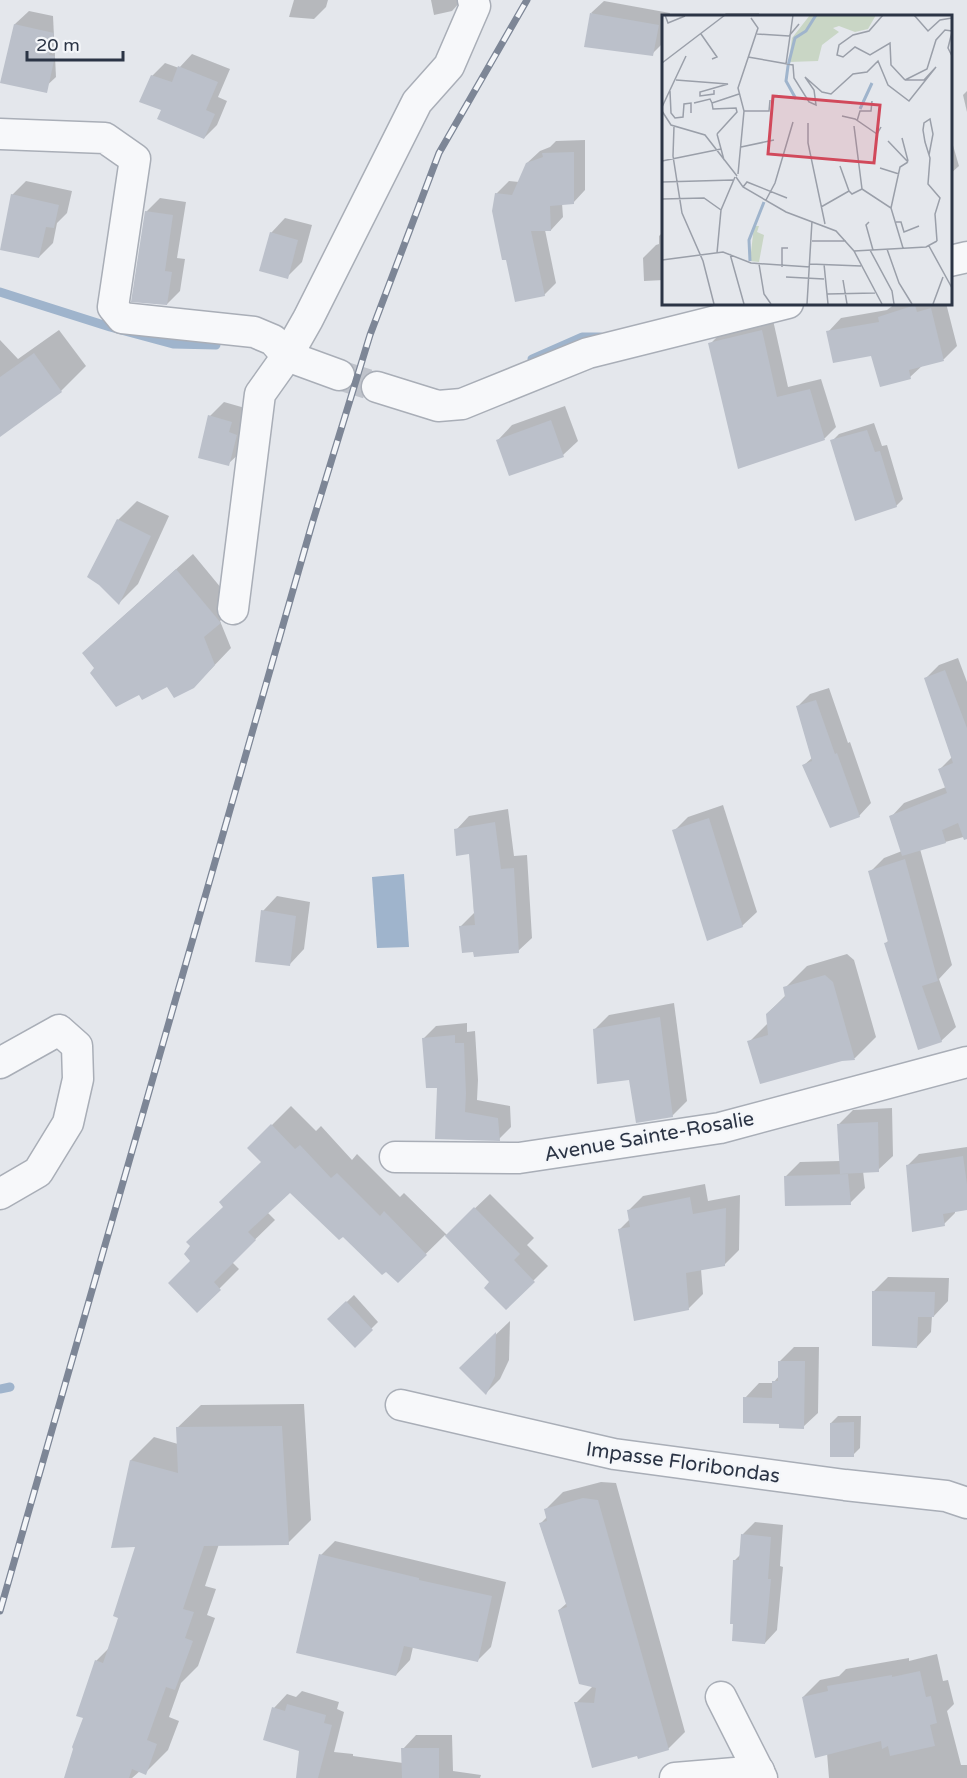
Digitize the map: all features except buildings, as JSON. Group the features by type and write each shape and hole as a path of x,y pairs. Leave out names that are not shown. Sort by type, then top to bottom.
{"street":[{"path":"233,609 260,394 287,356 308,319 417,102 449,66 475,6 473,0"},
{"path":"0,134 105,138 135,159 113,307 122,318 254,332 273,340 287,356 339,375"},
{"path":"952,261 967,257"},
{"path":"377,387 438,406 462,404 588,353 784,304"},
{"path":"0,1063 59,1030 77,1046 78,1079 68,1123 38,1172 0,1194"},
{"name":"Avenue Sainte-Rosalie","path":"396,1157 519,1158 720,1128 967,1062"},
{"name":"Impasse Floribondas","path":"401,1405 614,1454 946,1496 967,1503"},
{"path":"675,1778 760,1774 721,1697"}],"water":[{"path":"404,874 409,947 377,948 372,877"}],"waterway":[{"path":"0,292 110,327 173,344 216,345"},
{"path":"532,359 582,337 600,337"},
{"path":"0,1389 10,1387"}],"tunnel":[{"path":"339,375 377,387"}],"railway":[{"path":"0,1611 312,524 370,335 439,153 527,0"}]}
